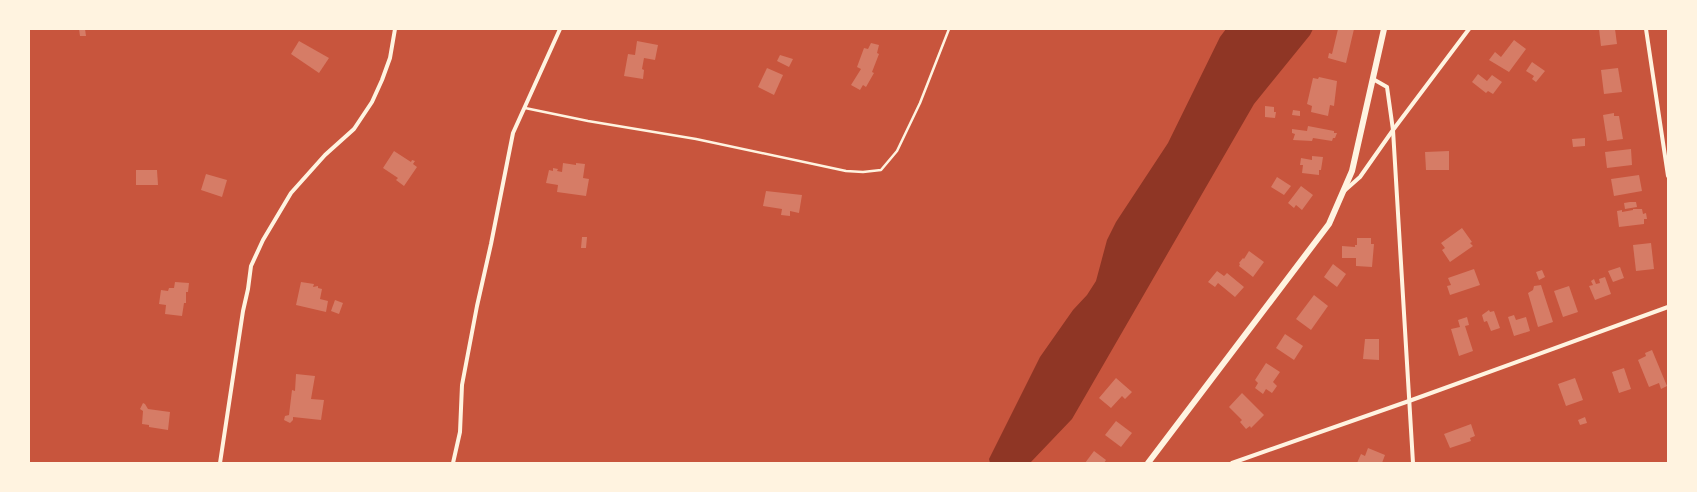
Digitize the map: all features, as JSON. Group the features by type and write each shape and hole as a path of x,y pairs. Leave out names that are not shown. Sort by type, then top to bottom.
{"street":[{"path":"220,463 251,266 263,240 291,193 325,155 354,129 372,102 390,58 395,29"},
{"path":"453,463 460,432 462,385 513,133 560,29"},
{"path":"1148,463 1328,224 1352,171 1384,29"},
{"path":"1342,194 1360,177 1393,130 1469,29"},
{"path":"1646,29 1668,176"},
{"path":"1372,79 1387,87 1393,130 1413,463"},
{"path":"1232,463 1409,401 1668,307"}],"lane":[{"path":"524,108 588,121 696,139 846,171 863,172 881,170 897,151 920,103 948,30"}],"shaded area":[{"path":"1226,29 1313,29 1310,35 1254,104 1072,419 1030,463 990,463 989,459 1040,357 1073,310 1087,295 1096,281 1107,240 1116,222 1168,143 1220,37"}],"building":[{"path":"79,29 85,29 86,36 80,36"},
{"path":"1338,29 1354,29 1346,63 1328,58 1329,53 1332,54"},
{"path":"1599,29 1615,29 1617,44 1601,46"},
{"path":"1514,40 1526,49 1509,72 1489,60 1495,52 1501,57"},
{"path":"299,41 329,58 319,73 291,54"},
{"path":"637,41 658,45 655,60 644,58 642,69 644,70 643,79 624,76 628,54 635,55"},
{"path":"871,43 879,45 877,53 879,54 872,72 874,73 866,87 863,85 860,90 851,85 861,69 857,67 864,48 868,49"},
{"path":"780,55 793,59 789,67 777,61"},
{"path":"1532,62 1545,71 1536,82 1532,79 1534,76 1526,71"},
{"path":"767,68 783,75 774,95 758,87"},
{"path":"1618,68 1622,92 1604,94 1601,70"},
{"path":"1478,74 1487,81 1492,75 1502,82 1493,94 1488,91 1486,93 1472,82"},
{"path":"1319,77 1337,81 1334,106 1330,105 1328,116 1311,112 1312,106 1307,104 1313,78 1318,79"},
{"path":"1265,106 1274,107 1274,112 1276,112 1275,118 1265,117"},
{"path":"1293,110 1300,111 1300,116 1292,115"},
{"path":"1614,113 1614,116 1619,116 1623,139 1607,141 1603,115"},
{"path":"1308,126 1334,131 1334,133 1337,133 1332,141 1313,138 1312,141 1293,140 1295,134 1292,133 1292,129 1307,131"},
{"path":"1585,138 1585,146 1573,147 1572,139"},
{"path":"1631,149 1632,165 1607,168 1605,152"},
{"path":"394,151 411,162 412,160 415,161 413,164 417,167 404,186 396,180 398,178 383,168"},
{"path":"1449,151 1449,170 1426,170 1425,152"},
{"path":"1312,156 1323,157 1319,175 1302,173 1303,165 1300,165 1301,158 1312,160"},
{"path":"563,163 576,165 576,163 585,164 583,178 589,179 586,196 557,192 558,185 546,183 549,170 553,171 553,168 562,172"},
{"path":"136,170 157,170 158,185 136,185"},
{"path":"206,174 227,180 222,197 201,190"},
{"path":"1639,175 1642,191 1614,196 1611,179"},
{"path":"1277,177 1291,186 1284,195 1271,187"},
{"path":"1301,186 1313,195 1302,210 1296,205 1294,208 1288,203"},
{"path":"766,191 802,195 799,213 790,211 790,216 781,215 782,209 763,206"},
{"path":"1636,202 1637,207 1625,209 1624,203"},
{"path":"1633,209 1642,209 1643,214 1646,213 1647,219 1644,219 1644,224 1619,227 1617,211 1622,210 1622,212"},
{"path":"1462,228 1472,242 1470,243 1473,246 1450,262 1442,250 1445,248 1441,243"},
{"path":"582,237 587,237 586,248 581,248"},
{"path":"1357,238 1371,238 1371,244 1374,244 1372,267 1356,266 1356,258 1342,258 1342,246 1355,247 1355,245 1357,245"},
{"path":"1651,243 1654,269 1636,271 1633,245"},
{"path":"1249,251 1264,262 1253,277 1239,266 1239,263 1243,258 1244,259"},
{"path":"1333,264 1346,274 1337,287 1324,277"},
{"path":"1620,267 1624,278 1613,282 1608,271"},
{"path":"1474,269 1480,285 1450,295 1447,286 1451,285 1448,278"},
{"path":"1542,270 1545,277 1539,280 1536,272"},
{"path":"1217,271 1224,276 1227,273 1244,287 1235,297 1218,283 1215,287 1208,282"},
{"path":"1605,277 1611,294 1595,300 1589,286 1593,285 1591,281 1594,279 1596,284 1600,283 1599,279"},
{"path":"175,282 189,283 188,292 186,292 186,303 184,303 182,316 165,314 166,305 159,304 161,290 168,291 169,288 174,288"},
{"path":"301,282 314,284 313,287 318,286 318,288 322,289 320,299 328,301 326,312 296,305"},
{"path":"1541,285 1553,322 1538,327 1528,293 1533,290 1534,286"},
{"path":"1569,286 1578,312 1563,317 1554,291"},
{"path":"1314,295 1328,306 1311,330 1296,319"},
{"path":"335,300 343,303 339,314 331,311"},
{"path":"1489,310 1490,312 1494,311 1500,328 1491,331 1487,321 1484,322 1482,315"},
{"path":"1514,315 1516,320 1526,317 1530,331 1514,336 1508,317"},
{"path":"1467,317 1469,325 1465,326 1473,351 1459,356 1451,329 1460,327 1458,320"},
{"path":"1285,334 1303,346 1294,360 1276,348"},
{"path":"1365,339 1379,339 1379,360 1363,359"},
{"path":"1652,350 1667,386 1661,389 1659,383 1649,387 1638,360 1646,356 1645,353"},
{"path":"1266,363 1280,372 1273,382 1277,386 1272,393 1266,389 1263,394 1255,388 1258,383 1255,380"},
{"path":"1624,368 1631,389 1619,393 1612,372"},
{"path":"296,374 315,376 311,399 324,400 321,420 293,417 293,420 290,423 284,420 285,416 289,415 292,390 295,391"},
{"path":"1116,378 1132,392 1125,399 1122,396 1111,408 1099,398"},
{"path":"1575,378 1583,400 1566,406 1558,384"},
{"path":"1242,393 1264,415 1251,428 1250,426 1246,429 1240,422 1242,420 1229,407"},
{"path":"143,403 148,409 170,412 168,430 149,427 149,425 142,424 143,411 140,409"},
{"path":"1585,417 1587,423 1580,425 1578,420"},
{"path":"1116,421 1132,433 1121,447 1105,435"},
{"path":"1471,424 1475,436 1470,438 1471,441 1450,448 1444,434"},
{"path":"1368,448 1385,455 1382,463 1357,463 1361,454 1365,456"},
{"path":"1094,451 1106,460 1104,463 1085,463"}]}
